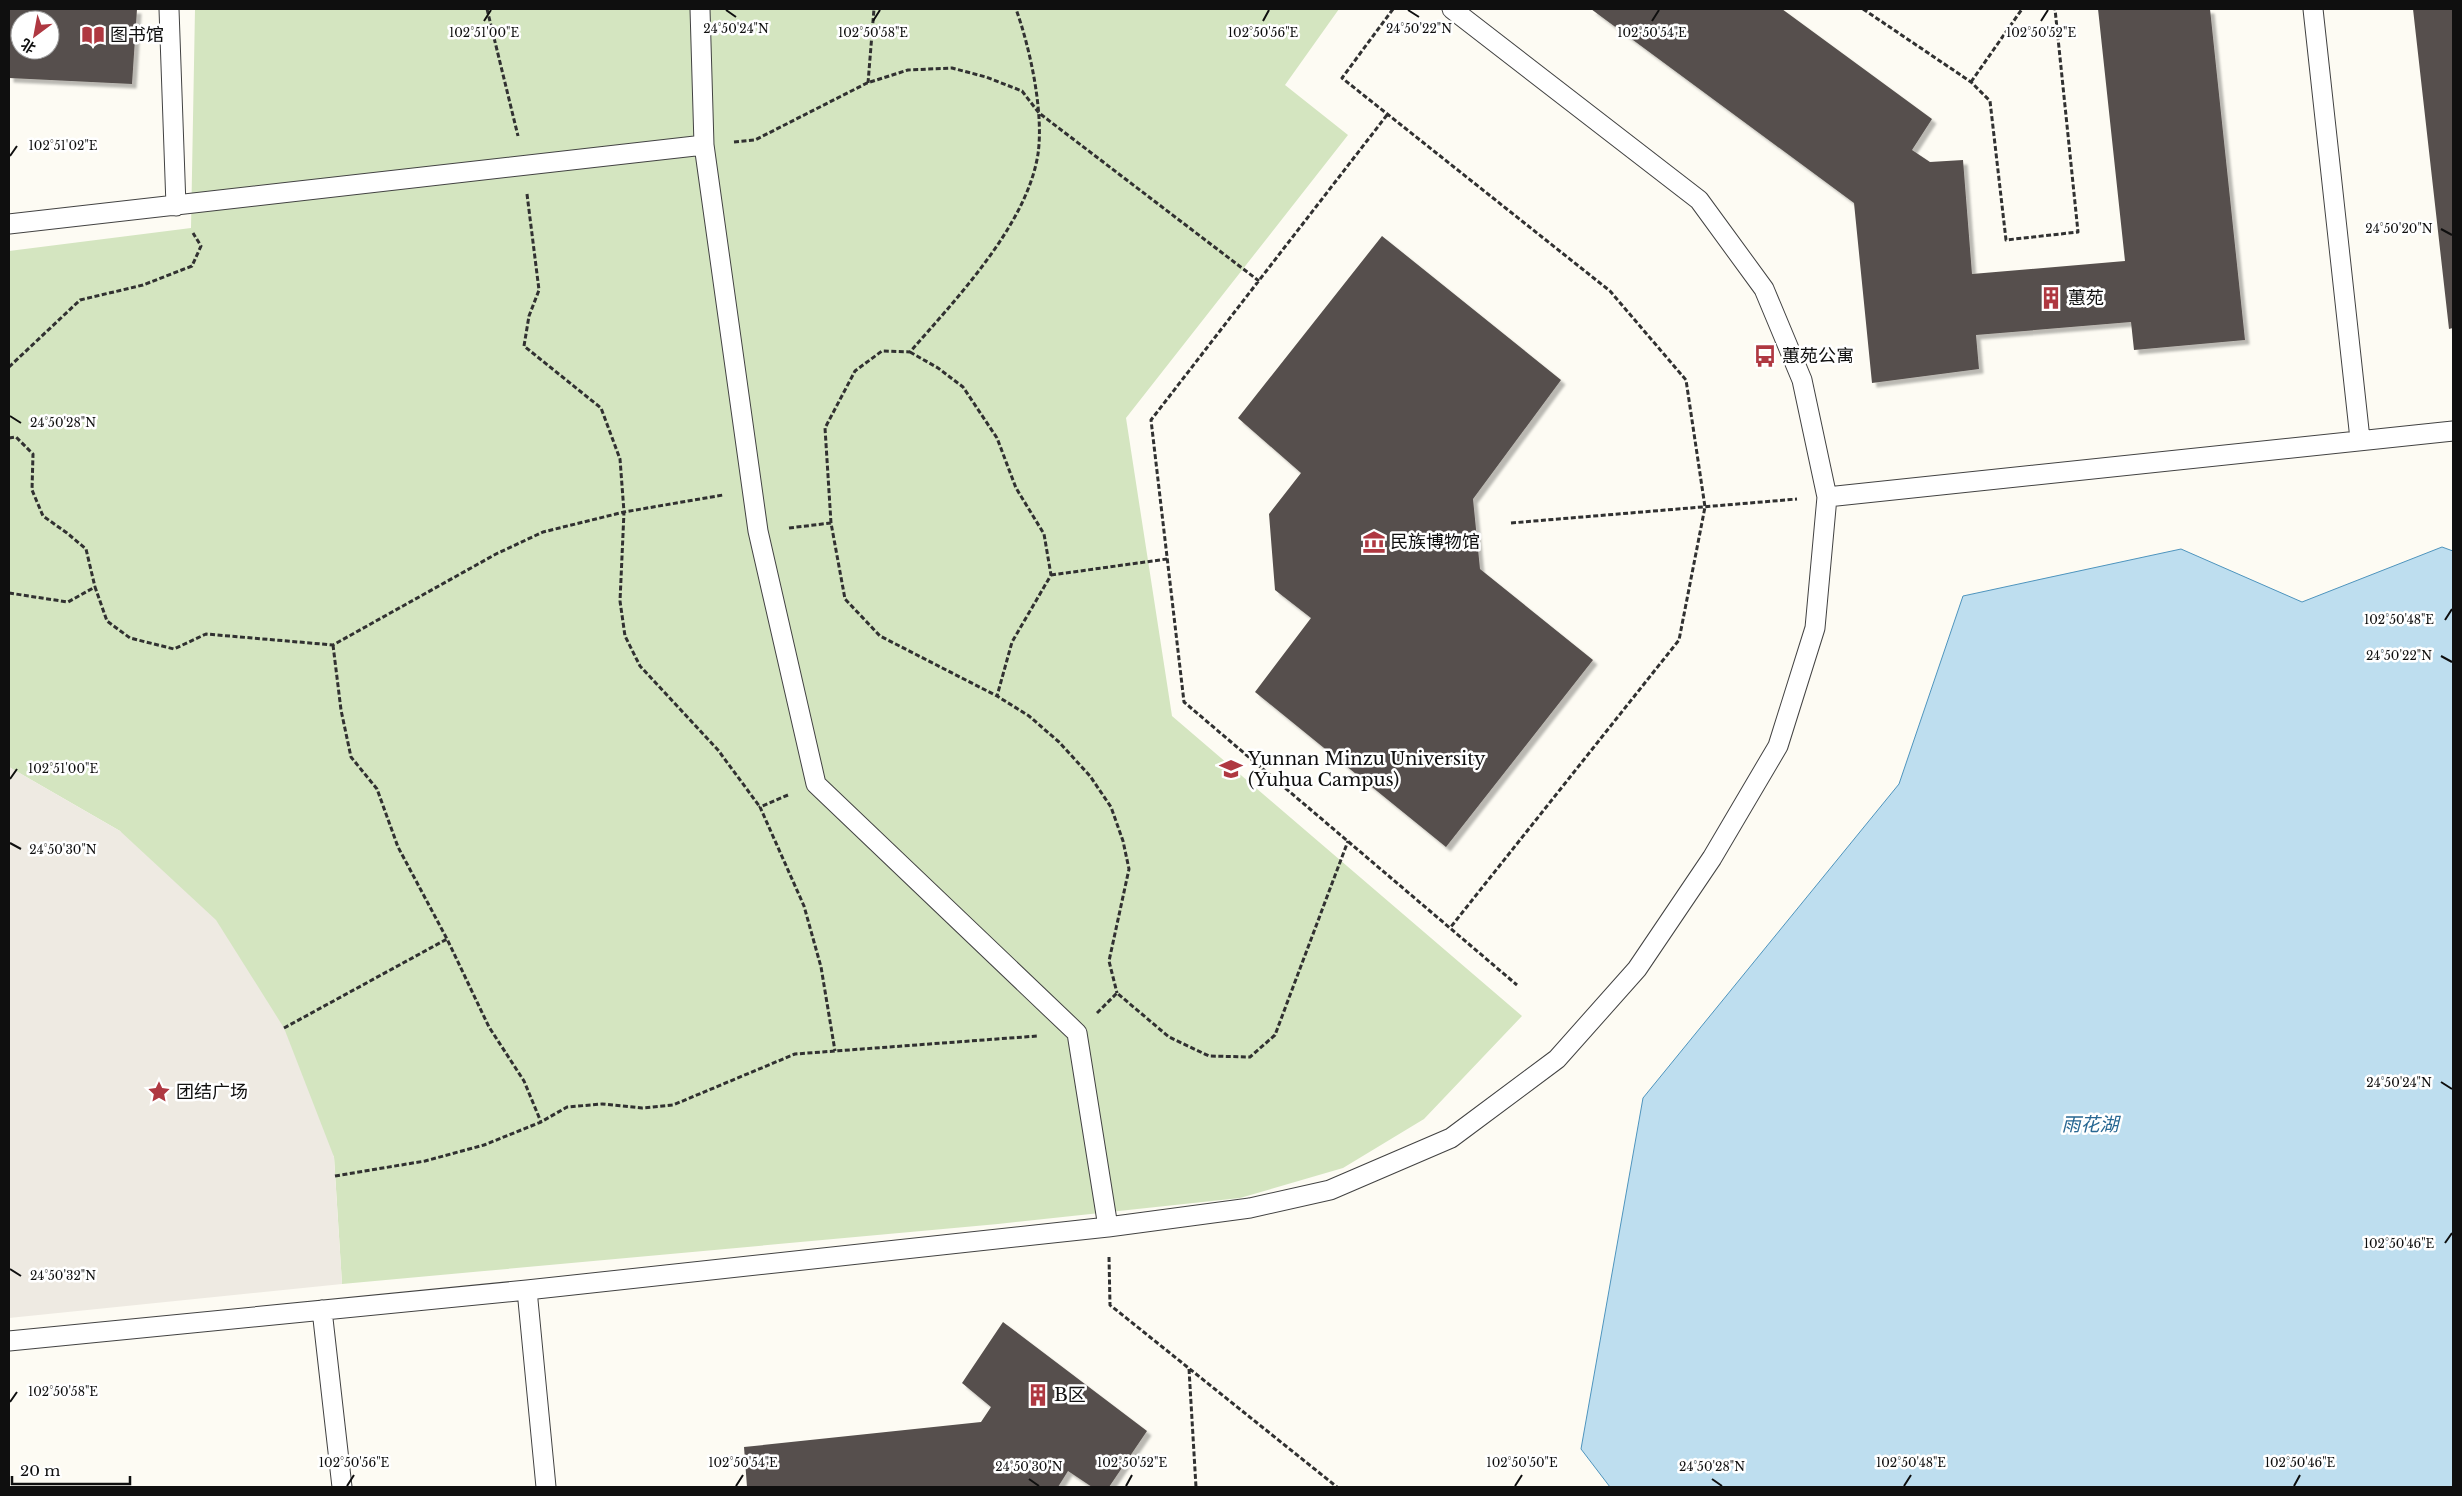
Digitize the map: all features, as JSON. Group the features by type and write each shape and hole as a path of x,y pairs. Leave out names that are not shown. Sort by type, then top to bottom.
{"lane":[{"path":"169,9 176,206"},
{"path":"700,9 704,145 758,531 816,784 1077,1033 1108,1227"},
{"path":"9,1341 527,1290 1108,1227 1250,1208 1330,1190 1451,1138 1557,1059 1637,970 1712,858 1778,746 1815,628 1827,497 1802,380 1764,289 1699,200 1452,9"},
{"path":"2313,9 2360,440"},
{"path":"9,224 704,145"},
{"path":"1827,497 2453,431"},
{"path":"527,1290 546,1487"},
{"path":"322,1310 342,1487"}],"path":[{"path":"487,9 525,166 539,290 529,316 524,346 601,408 620,459 624,512 620,601 625,636 640,666 718,750 760,806 804,906 821,967 835,1051"},
{"path":"868,83 874,9"},
{"path":"910,352 961,294 997,247 1027,192 1038,154 1039,113 1026,37 1016,9"},
{"path":"1393,9 1342,78 1610,291 1686,380 1705,506 1680,640 1450,928"},
{"path":"1863,9 1971,82 1990,101 2006,240 2078,232 2055,9"},
{"path":"1971,82 2022,9"},
{"path":"704,145 755,140 868,83 908,70 952,68 986,77 1022,91 1039,113 1259,281"},
{"path":"1387,115 1151,420 1184,702 1517,985"},
{"path":"9,367 80,300 142,285 192,266 201,246 176,206"},
{"path":"997,696 1012,642 1051,575 1044,534 1016,488 997,438 963,387 938,368 910,352 882,351 855,371 825,428 831,523 845,599 880,636 997,696 1029,716 1060,742 1090,776 1111,807 1123,841 1129,869 1110,961 1117,993 1169,1037 1208,1056 1250,1057 1275,1035 1348,841"},
{"path":"9,438 16,437 32,454 32,490 43,516 68,533 86,549 95,587 107,621 130,638 174,649 206,634 333,645 504,550 543,532 624,512 753,490"},
{"path":"1511,523 1827,497"},
{"path":"758,531 831,523"},
{"path":"1051,575 1168,559"},
{"path":"9,593 68,602 95,587"},
{"path":"333,645 341,710 351,757 377,789 398,847 447,939 489,1027 524,1081 541,1122"},
{"path":"760,806 816,784"},
{"path":"284,1028 447,939"},
{"path":"335,1176 425,1161 484,1145 541,1122 567,1107 602,1104 642,1108 673,1105 795,1054 1077,1033 1117,993"},
{"path":"1108,1227 1110,1305 1337,1487"},
{"path":"1189,1369 1196,1487"}],"green space":[{"path":"195,9 1339,9 1285,85 1348,135 1126,418 1172,716 1522,1016 1424,1119 1343,1168 1240,1198 998,1224 342,1284 334,1157 120,831 9,767 9,251 191,228"}],"shaded area":[{"name":"团结广场","path":"9,767 120,831 216,920 284,1028 334,1157 342,1284 9,1318"}],"water":[{"name":"雨花湖","path":"2442,547 2453,551 2453,1487 1610,1487 1581,1449 1643,1098 1899,784 1963,596 2181,549 2302,602"}],"building":[{"name":"图书馆","path":"9,9 137,9 132,84 9,78"},
{"path":"1591,9 1782,9 1932,119 1912,150 1930,162 1963,160 1972,274 2125,261 2098,9 2210,9 2245,340 2134,350 2131,322 1976,335 1979,369 1872,383 1854,203"},
{"path":"2413,9 2453,9 2453,328 2449,329"},
{"name":"民族博物馆","path":"1382,236 1561,380 1473,499 1480,569 1593,660 1446,847 1255,692 1311,618 1275,590 1269,514 1301,473 1238,418"},
{"name":"B区","path":"1003,1322 1147,1431 1109,1487 1092,1487 1068,1471 1058,1487 747,1487 744,1447 981,1422 991,1407 962,1383"}],"place":[{"name":"图书馆","path":"93,35"},
{"name":"蕙苑","path":"2051,298"},
{"name":"蕙苑公寓","path":"1765,356"},
{"name":"民族博物馆","path":"1374,542"},
{"name":"Yunnan Minzu University (Yuhua Campus)","path":"1231,769"},
{"name":"团结广场","path":"159,1092"},
{"name":"B区","path":"1038,1395"}]}
